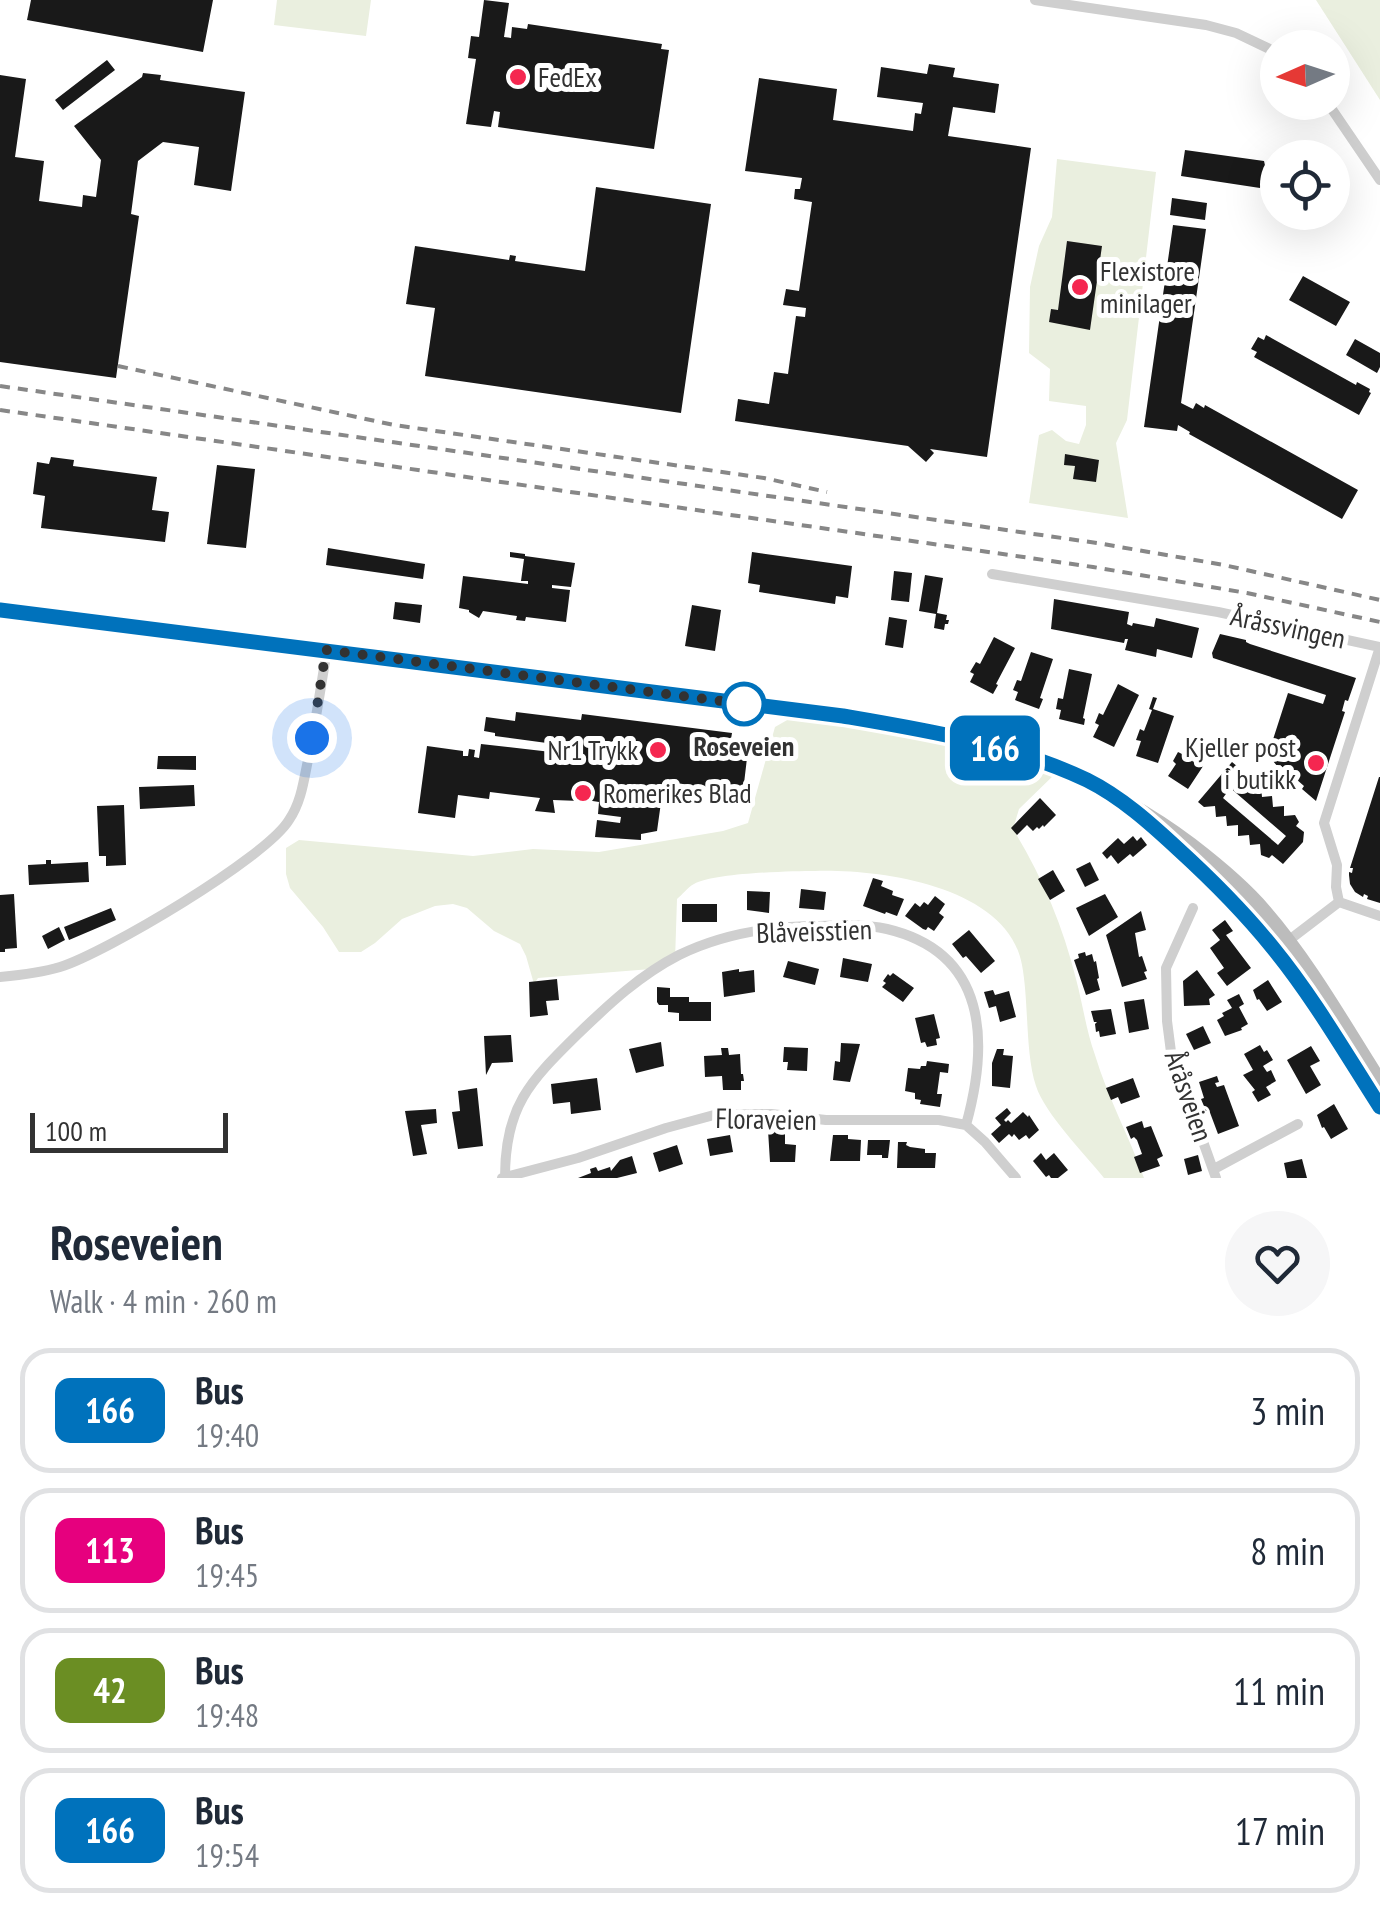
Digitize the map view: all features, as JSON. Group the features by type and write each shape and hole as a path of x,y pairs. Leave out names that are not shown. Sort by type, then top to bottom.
{"main road":[{"path":"0,610 843,716 898,725 1022,756 1074,775 1115,796 1213,881 1282,946 1380,1082"},
{"path":"1282,946 1380,1107"}],"street":[{"path":"1035,0 1206,24 1260,44"},
{"path":"1338,120 1380,180"},
{"name":"Åråssvingen","path":"992,574 1218,612 1380,647 1324,823 1337,865 1339,902"},
{"path":"0,976 30,974 86,957 146,924 266,846 288,823 300,800 326,650"},
{"path":"1282,946 1339,902 1380,916"},
{"name":"Åråsveien","path":"1192,908 1166,968 1167,1021 1171,1052 1215,1173 1298,1124"},
{"name":"Blåveisstien","path":"504,1178 505,1150 519,1102 554,1058 612,1002 638,979 678,956 733,935 783,927 850,925 886,929 906,934 951,965 968,987 977,1014 979,1048 966,1125"},
{"name":"Floraveien","path":"504,1178 714,1115 940,1120 966,1125"},
{"path":"966,1125 1016,1178"}],"green space":[{"path":"277,0 371,0 366,36 274,25"},
{"path":"1316,0 1380,0 1380,100 1350,53 1350,30 1335,30"},
{"path":"1057,159 1156,172 1127,420 1116,443 1128,518 1029,503 1039,435 1052,430 1066,441 1079,444 1086,425 1086,406 1049,401 1050,369 1029,353 1030,287 1039,246 1052,217"},
{"path":"800,718 922,736 1057,772 1019,809 1013,829 1058,921 1100,1071 1144,1178 1104,1178 1056,1121 1036,1086 1022,965 1012,938 993,917 938,888 905,879 842,871 753,873 704,880 677,899 675,961 651,969 538,978 534,984 520,944 494,931 467,908 453,904 435,906 402,919 361,952 339,952 290,888 286,848 299,840 473,856 533,849 599,852 723,831 748,823 775,727"}],"building":[{"path":"31,0 213,0 203,52 27,20"},
{"path":"484,0 509,3 504,37 511,38 512,27 527,29 528,24 662,44 661,49 669,50 654,149 498,127 500,112 494,111 491,127 466,124 476,59 468,58 471,36 479,37"},
{"path":"107,60 115,70 63,110 55,100"},
{"path":"929,64 955,68 953,77 999,84 995,113 953,107 948,136 1031,148 987,457 930,449 934,453 926,462 908,446 735,421 738,399 769,404 774,372 788,374 796,316 805,317 806,308 783,305 786,289 799,291 812,202 794,199 802,178 745,171 759,78 837,89 833,120 913,131 915,113 921,114 923,103 877,97 881,67 927,74"},
{"path":"143,73 161,75 160,80 245,92 231,191 194,185 199,147 163,142 138,161 131,214 139,216 116,378 0,362 0,75 26,79 15,157 44,161 39,201 82,207 83,195 96,197 101,160 74,126"},
{"path":"1185,150 1260,160 1260,188 1181,176"},
{"path":"596,187 711,204 681,413 425,376 435,308 406,304 415,246 509,260 510,255 516,256 515,261 585,271"},
{"path":"1172,198 1207,203 1205,220 1170,215"},
{"path":"1173,225 1206,229 1181,403 1193,409 1196,403 1204,408 1205,405 1358,490 1342,519 1178,425 1177,431 1144,427"},
{"path":"1067,241 1102,246 1090,330 1049,322 1051,309 1058,310"},
{"path":"1303,276 1350,302 1336,326 1289,300"},
{"path":"1266,335 1370,389 1359,415 1254,357 1257,352 1251,349 1258,337 1264,340"},
{"path":"1355,339 1380,353 1377,373 1346,355"},
{"path":"1065,454 1099,460 1096,482 1073,479 1075,466 1064,465"},
{"path":"51,457 74,460 73,466 157,477 152,510 169,512 165,542 41,528 45,496 33,494 37,462 49,464"},
{"path":"217,465 255,469 246,548 207,544"},
{"path":"328,548 425,564 423,579 326,565"},
{"path":"510,552 575,563 571,587 552,585 570,590 566,622 526,617 525,621 516,620 517,616 483,611 479,618 459,608 463,576 528,584 521,581 524,559 510,557"},
{"path":"752,552 852,566 848,598 836,596 835,604 759,592 760,585 748,583"},
{"path":"894,571 912,573 909,602 891,600"},
{"path":"925,575 943,578 937,613 947,615 944,630 934,628 936,614 919,611"},
{"path":"1054,599 1129,612 1127,624 1132,626 1133,623 1154,627 1156,618 1199,628 1192,658 1157,649 1156,657 1125,650 1128,639 1124,643 1051,629"},
{"path":"395,602 422,605 420,623 393,619"},
{"path":"692,605 721,610 715,651 685,646"},
{"path":"889,617 907,620 903,648 885,645"},
{"path":"1220,634 1356,678 1348,701 1345,700 1345,712 1316,801 1268,755 1288,693 1323,704 1326,695 1213,658"},
{"path":"994,637 1015,648 993,694 970,682 974,674 970,672 976,662 980,664"},
{"path":"1031,652 1053,659 1039,709 1015,700 1018,692 1013,690 1017,680 1021,681"},
{"path":"1069,669 1092,674 1084,725 1059,719 1061,710 1056,709 1058,698 1063,699"},
{"path":"1118,684 1139,695 1114,747 1093,737 1099,713 1103,715"},
{"path":"1153,697 1157,698 1153,709 1174,716 1158,763 1136,756 1141,741 1136,740 1140,729 1144,731"},
{"path":"516,712 581,720 582,714 732,733 731,739 745,741 743,792 664,781 657,831 641,834 641,840 595,837 597,820 620,823 621,817 598,814 599,802 580,799 553,800 555,813 535,811 540,798 490,792 489,799 458,795 455,818 418,813 427,746 463,751 463,756 468,756 469,749 475,750 474,757 479,758 481,744 577,755 569,746 495,736 484,731 486,717 515,721"},
{"path":"1195,734 1215,748 1188,789 1168,776 1178,752 1182,754"},
{"path":"158,756 196,756 196,770 157,769"},
{"path":"1232,762 1238,767 1239,778 1249,777 1250,787 1261,786 1262,797 1272,796 1273,807 1284,806 1284,816 1295,815 1299,822 1296,826 1304,832 1303,842 1283,864 1272,855 1261,855 1260,844 1250,845 1249,835 1238,836 1238,825 1227,826 1226,816 1216,817 1215,806 1204,807 1198,802","holes":["1228,786 1286,836 1278,845 1223,798"]},
{"path":"1379,777 1380,903 1355,892 1349,875"},
{"path":"194,785 195,806 140,809 139,787"},
{"path":"1040,798 1056,815 1044,827 1033,831 1027,825 1017,835 1011,828"},
{"path":"124,805 126,865 106,866 106,856 99,856 97,806"},
{"path":"1133,836 1137,841 1141,837 1147,845 1133,857 1130,854 1118,864 1111,855 1107,859 1102,853 1118,838 1124,844"},
{"path":"46,860 51,860 51,864 88,862 89,882 29,885 28,865 46,864"},
{"path":"1090,862 1099,880 1085,887 1076,869"},
{"path":"1053,870 1065,891 1050,900 1038,879"},
{"path":"873,878 883,881 881,886 893,891 892,895 904,899 897,916 863,906"},
{"path":"801,889 826,892 824,910 799,908"},
{"path":"747,891 770,892 769,913 747,910"},
{"path":"14,894 17,948 0,952 0,895"},
{"path":"1105,894 1118,917 1089,936 1076,908"},
{"path":"935,896 945,904 939,913 944,917 934,931 923,929 905,916 915,903 920,907 924,902 928,905"},
{"path":"682,904 717,904 717,922 682,922"},
{"path":"111,908 116,920 69,940 64,927"},
{"path":"1141,911 1146,930 1135,933 1147,979 1122,987 1106,935"},
{"path":"1225,920 1233,931 1226,935 1251,968 1227,986 1217,973 1224,968 1210,948 1220,940 1212,930"},
{"path":"59,927 65,940 48,949 42,936"},
{"path":"969,930 995,961 981,973 952,944"},
{"path":"1085,952 1096,961 1100,990 1086,995 1074,960"},
{"path":"843,958 872,964 868,982 840,977"},
{"path":"788,961 819,969 815,985 783,977"},
{"path":"754,970 755,992 724,997 722,972"},
{"path":"1197,970 1215,995 1209,999 1210,1005 1184,1006 1183,981"},
{"path":"893,973 914,988 903,1002 882,987 888,974"},
{"path":"557,979 559,1000 546,1001 548,1015 530,1017 529,982"},
{"path":"1268,980 1282,1002 1267,1011 1253,990"},
{"path":"657,987 670,988 670,997 711,1002 711,1021 679,1021 679,1013 668,1012 668,1005 657,1002"},
{"path":"993,990 995,995 1009,991 1016,1017 1000,1022 996,1006 989,1008 984,992"},
{"path":"1239,994 1244,1004 1239,1007 1248,1024 1225,1036 1217,1020 1232,1008 1227,1000"},
{"path":"1144,999 1149,1029 1129,1033 1124,1002"},
{"path":"1111,1009 1116,1034 1100,1037 1091,1011"},
{"path":"934,1014 940,1038 936,1039 937,1045 927,1047 925,1042 921,1043 915,1018"},
{"path":"1203,1026 1211,1043 1194,1050 1186,1034"},
{"path":"511,1035 513,1062 492,1063 486,1075 484,1036"},
{"path":"661,1042 664,1066 636,1073 629,1049"},
{"path":"841,1043 860,1044 850,1082 833,1080 835,1061 840,1062"},
{"path":"1260,1045 1273,1060 1263,1066 1267,1072 1271,1070 1276,1081 1266,1087 1271,1095 1258,1102 1252,1092 1255,1090 1243,1075 1253,1070 1244,1054"},
{"path":"1311,1046 1320,1061 1310,1066 1321,1085 1306,1094 1287,1060"},
{"path":"784,1047 808,1048 807,1071 787,1070"},
{"path":"721,1048 728,1048 729,1055 740,1054 744,1081 741,1090 723,1090 722,1076 705,1077 704,1056 722,1055"},
{"path":"997,1049 1004,1049 1003,1055 1013,1056 1010,1088 992,1086 992,1063"},
{"path":"927,1061 949,1064 948,1073 940,1072 940,1107 920,1104 915,1093 905,1091 908,1068 920,1069"},
{"path":"1217,1076 1219,1082 1215,1083 1217,1087 1224,1085 1239,1126 1218,1134 1201,1099 1204,1098 1199,1082"},
{"path":"597,1078 601,1110 571,1114 570,1102 553,1104 551,1084"},
{"path":"1133,1078 1140,1097 1121,1104 1118,1097 1111,1100 1106,1088"},
{"path":"477,1088 483,1146 458,1149 452,1112 460,1111 458,1091"},
{"path":"1334,1104 1348,1129 1331,1139 1317,1115"},
{"path":"1007,1108 1011,1113 1006,1122 1011,1123 1023,1112 1039,1130 1029,1139 1026,1135 1019,1140 1009,1134 999,1143 991,1134 1001,1125 995,1118"},
{"path":"436,1109 437,1123 421,1125 427,1154 413,1156 405,1111"},
{"path":"1142,1121 1144,1128 1151,1126 1163,1156 1157,1159 1160,1166 1140,1173 1134,1157 1142,1154 1126,1127"},
{"path":"768,1130 785,1131 785,1144 796,1145 795,1162 770,1162"},
{"path":"730,1135 733,1152 710,1156 707,1139"},
{"path":"833,1135 861,1140 860,1161 830,1161"},
{"path":"868,1140 890,1140 888,1158 867,1155"},
{"path":"898,1142 925,1149 925,1153 936,1153 935,1168 897,1168"},
{"path":"677,1145 683,1164 659,1172 653,1153"},
{"path":"1041,1153 1046,1160 1054,1153 1068,1170 1058,1178 1046,1177 1033,1161"},
{"path":"1198,1155 1202,1171 1188,1175 1184,1159"},
{"path":"632,1156 637,1173 617,1178 578,1178 596,1167 598,1171 610,1167 611,1171 620,1160"},
{"path":"1302,1159 1307,1178 1287,1178 1284,1163"}],"railway":[{"path":"118,366 394,425 764,478 827,492"},
{"path":"0,386 1097,543 1224,565 1380,600"},
{"path":"0,410 1093,567 1247,593 1380,622"}],"bus line":[{"name":"166","path":"0,610 843,716 974,742 1061,769 1115,796 1234,903 1276,951 1380,1107"}],"place":[{"name":"FedEx","path":"518,77"},
{"name":"Flexistore minilager","path":"1080,287"},
{"name":"Roseveien","path":"744,704"},
{"name":"Nr1 Trykk","path":"658,750"},
{"name":"Kjeller post i butikk","path":"1316,763"},
{"name":"Romerikes Blad","path":"583,793"}],"route":[{"path":"312,738 326,650 744,704"}]}
